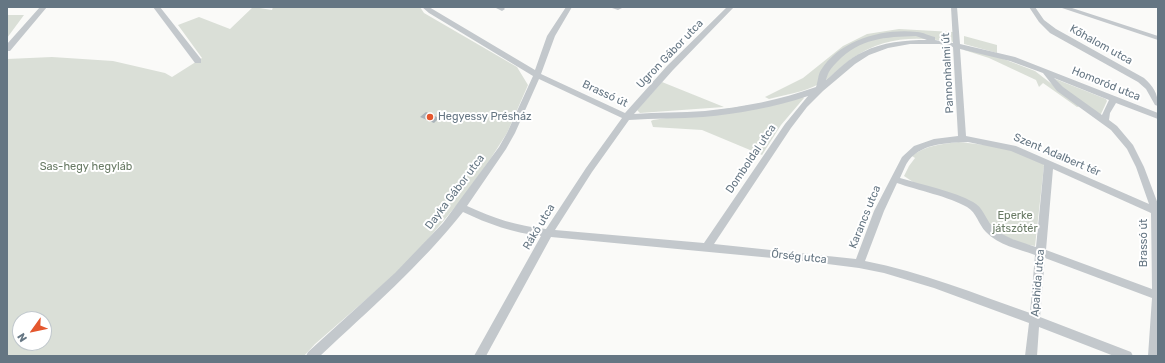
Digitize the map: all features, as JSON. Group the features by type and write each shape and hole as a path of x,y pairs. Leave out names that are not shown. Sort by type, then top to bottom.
{"street":[{"path":"7,49 44,7"},
{"path":"156,7 198,61"},
{"name":"Brassó út","path":"425,7 490,48 537,75 627,117 703,114 748,108 794,98 820,89 852,62 866,53 887,46 910,42 940,42"},
{"name":"Dayka Gábor utca","path":"312,356 399,276 446,226 461,207 502,149 537,75 551,36 569,7"},
{"path":"612,7 620,7"},
{"name":"Ugron Gábor utca","path":"627,117 670,68 731,7"},
{"name":"Pannonhalmi út","path":"954,7 962,138"},
{"name":"Kőhalom utca","path":"1032,7 1041,21 1053,31 1141,80 1149,87 1158,103"},
{"path":"1062,7 1158,38"},
{"name":"Brassó út","path":"820,89 824,70 844,50 857,43 884,35 900,33 917,34 940,42 1005,57 1046,72 1046,75 1060,89 1105,121 1123,137 1140,167 1157,212 1157,295 1154,356"},
{"name":"Homoród utca","path":"1046,72 1158,116"},
{"name":"Domboldal utca","path":"707,247 788,126 804,105 820,89"},
{"path":"1105,121 1106,113 1114,99"},
{"name":"Rákó utca","path":"480,356 548,233 589,170 627,117"},
{"name":"Szent Adalbert tér","path":"894,179 905,159 917,148 934,142 962,138 1013,148 1157,212"},
{"name":"Apahida utca","path":"1031,356 1049,163"},
{"path":"894,179 971,205 978,211 985,225 993,233 1003,239 1157,295"},
{"name":"Karancs utca","path":"859,264 879,211 894,179"},
{"name":"Őrség utca","path":"461,207 492,221 530,231 707,247 859,264 921,280 1035,320 1127,356"}],"green space":[{"name":"Sas-hegy hegyláb","path":"253,7 272,10 273,7 420,7 424,13 517,67 528,85 507,133 461,200 408,263 315,344 304,356 7,356 7,59 52,57 113,61 165,73 172,77 202,58 178,25 199,17 230,29"},
{"path":"7,15 24,15 7,38"},
{"path":"899,29 953,32 954,42 913,39 888,42 863,51 851,59 828,79 813,87 769,99 765,97 803,78 843,46 867,34"},
{"path":"964,36 997,45 997,53 964,44"},
{"path":"964,48 993,55 1035,71 1080,106 1077,107 1043,83 1039,87 1036,80 989,58 964,50"},
{"path":"1053,78 1106,99 1107,101 1101,114 1098,114 1054,81"},
{"path":"662,82 724,107 640,113 637,110"},
{"path":"804,98 781,125 762,155 702,130 653,127 651,121 653,120"},
{"name":"Eperke játszótér","path":"959,142 1013,150 1043,163 1044,166 1035,246 1023,244 995,232 980,211 916,184 904,176 915,158 912,156 917,152 946,143"}],"building":[{"name":"Hegyessy Présház","path":"426,112 439,118 434,123 420,117"}],"place":[{"name":"Hegyessy Présház","path":"430,117"}]}
